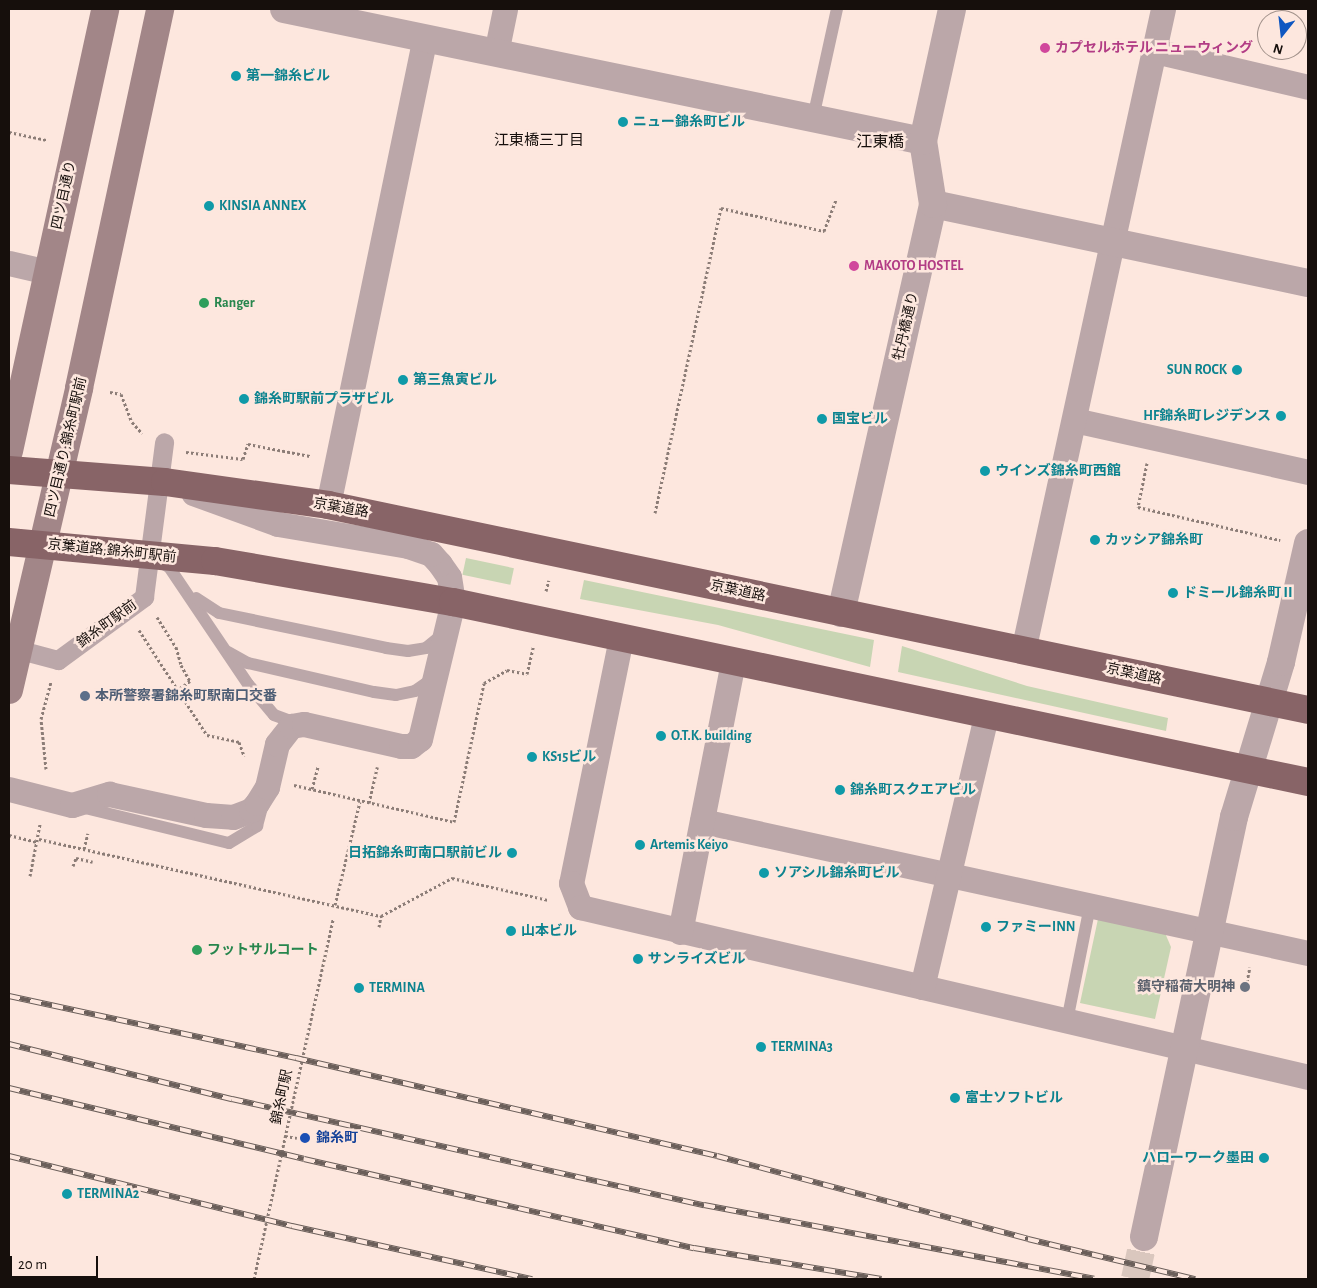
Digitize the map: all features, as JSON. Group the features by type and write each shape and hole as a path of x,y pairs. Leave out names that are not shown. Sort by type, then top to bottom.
{"highway":[{"path":"9,470 165,482"},
{"name":"京葉道路","path":"165,482 328,505 1308,710"},
{"name":"京葉道路;錦糸町駅前","path":"9,542 84,547 215,561 453,602"},
{"path":"453,602 986,716 1308,782"}],"main road":[{"name":"四ツ目通り","path":"9,451 105,9"},
{"name":"四ツ目通り;錦糸町駅前","path":"9,690 88,349 160,9"}],"street":[{"path":"284,9 323,13 425,38 923,141"},
{"path":"496,53 505,9"},
{"name":"牡丹橋通り","path":"841,613 933,204 923,141 952,9"},
{"path":"1024,651 1163,9"},
{"path":"328,505 425,38"},
{"path":"1155,51 1308,87"},
{"path":"933,204 1308,283"},
{"path":"9,263 48,272"},
{"path":"1074,420 1153,435 1308,472"},
{"name":"錦糸町駅前","path":"58,660 144,597 164,446"},
{"path":"9,789 72,804 109,794 206,815 233,816 251,810 267,787 278,744 283,733 291,726 304,724 411,746 424,733 453,602 449,577 431,554 408,546 278,524 165,482"},
{"path":"1144,1237 1246,769 1281,662 1308,545"},
{"path":"620,638 571,883 580,907 680,932 1308,1077"},
{"path":"9,647 58,660"},
{"path":"680,932 734,662"},
{"path":"922,987 986,716"},
{"path":"702,821 1308,953"}],"lane":[{"path":"813,118 837,9"},
{"path":"84,547 155,560 169,568 223,648 274,715 304,724"},
{"path":"183,587 206,608 219,613 386,648 408,651 426,648 438,640 447,629"},
{"path":"223,648 248,663 396,695 415,691 429,683 437,670"},
{"path":"1067,1020 1090,906"}],"path":[{"path":"9,132 74,146"},
{"path":"655,513 721,208 824,231 836,200"},
{"path":"110,392 121,394 132,422 141,432 164,446 243,458 248,444 313,457"},
{"path":"1153,435 1138,507 1308,545"},
{"path":"144,597 176,647 180,665 190,681 177,690"},
{"path":"127,610 207,735 239,742 248,765"},
{"path":"47,775 41,719 58,660"},
{"path":"369,803 378,766"},
{"path":"312,790 318,767"},
{"path":"335,906 360,802"},
{"path":"30,876 39,841 40,822"},
{"path":"84,849 88,833"},
{"path":"9,835 84,849 381,916 452,878 580,907"},
{"path":"73,866 76,858 93,862"},
{"path":"379,927 381,916"},
{"name":"錦糸町駅","path":"254,1279 333,920"},
{"path":"285,1136 297,1138"}],"green space":[{"path":"466,558 514,568 510,585 462,575"},
{"path":"584,580 874,640 870,667 718,625 580,599"},
{"path":"902,646 1027,686 1168,718 1166,731 898,672"},
{"path":"1098,919 1165,933 1171,947 1155,1019 1080,1003"}],"tunnel":[{"path":"1135,1279 1144,1237"}],"railway":[{"path":"9,996 296,1058 717,1156 1028,1239 1195,1279"},
{"path":"9,1044 232,1099 704,1205 1094,1279"},
{"path":"9,1088 304,1159 694,1248 881,1279"},
{"path":"9,1156 292,1226 532,1279"}],"place":[{"name":"カプセルホテル ニューウィング","path":"1045,48"},
{"name":"第一錦糸ビル","path":"236,76"},
{"name":"ニュー錦糸町ビル","path":"623,122"},
{"name":"KINSIA ANNEX","path":"209,206"},
{"name":"MAKOTO HOSTEL","path":"854,266"},
{"name":"Ranger","path":"204,303"},
{"name":"SUN ROCK","path":"1237,370"},
{"name":"第三魚寅ビル","path":"403,380"},
{"name":"錦糸町駅前プラザビル","path":"244,399"},
{"name":"HF錦糸町レジデンス","path":"1281,416"},
{"name":"国宝ビル","path":"822,419"},
{"name":"ウインズ錦糸町西館","path":"985,471"},
{"name":"カッシア錦糸町","path":"1095,540"},
{"name":"ドミール錦糸町Ⅱ","path":"1173,593"},
{"name":"本所警察署錦糸町駅南口交番","path":"85,696"},
{"name":"O.T.K. building","path":"661,736"},
{"name":"KS15ビル","path":"532,757"},
{"name":"錦糸町スクエアビル","path":"840,790"},
{"name":"Artemis Keiyo","path":"640,845"},
{"name":"日拓錦糸町南口駅前ビル","path":"512,853"},
{"name":"ソアシル錦糸町ビル","path":"764,873"},
{"name":"ファミーINN","path":"986,927"},
{"name":"山本ビル","path":"511,931"},
{"name":"フットサルコート","path":"197,950"},
{"name":"サンライズビル","path":"638,959"},
{"name":"鎮守稲荷大明神","path":"1245,987"},
{"name":"TERMINA","path":"359,988"},
{"name":"TERMINA3","path":"761,1047"},
{"name":"富士ソフトビル","path":"955,1098"},
{"name":"錦糸町","path":"305,1138"},
{"name":"ハローワーク墨田","path":"1264,1158"},
{"name":"TERMINA2","path":"67,1194"}],"district":[{"name":"江東橋三丁目","path":"539,141"},
{"name":"江東橋","path":"880,142"}]}
